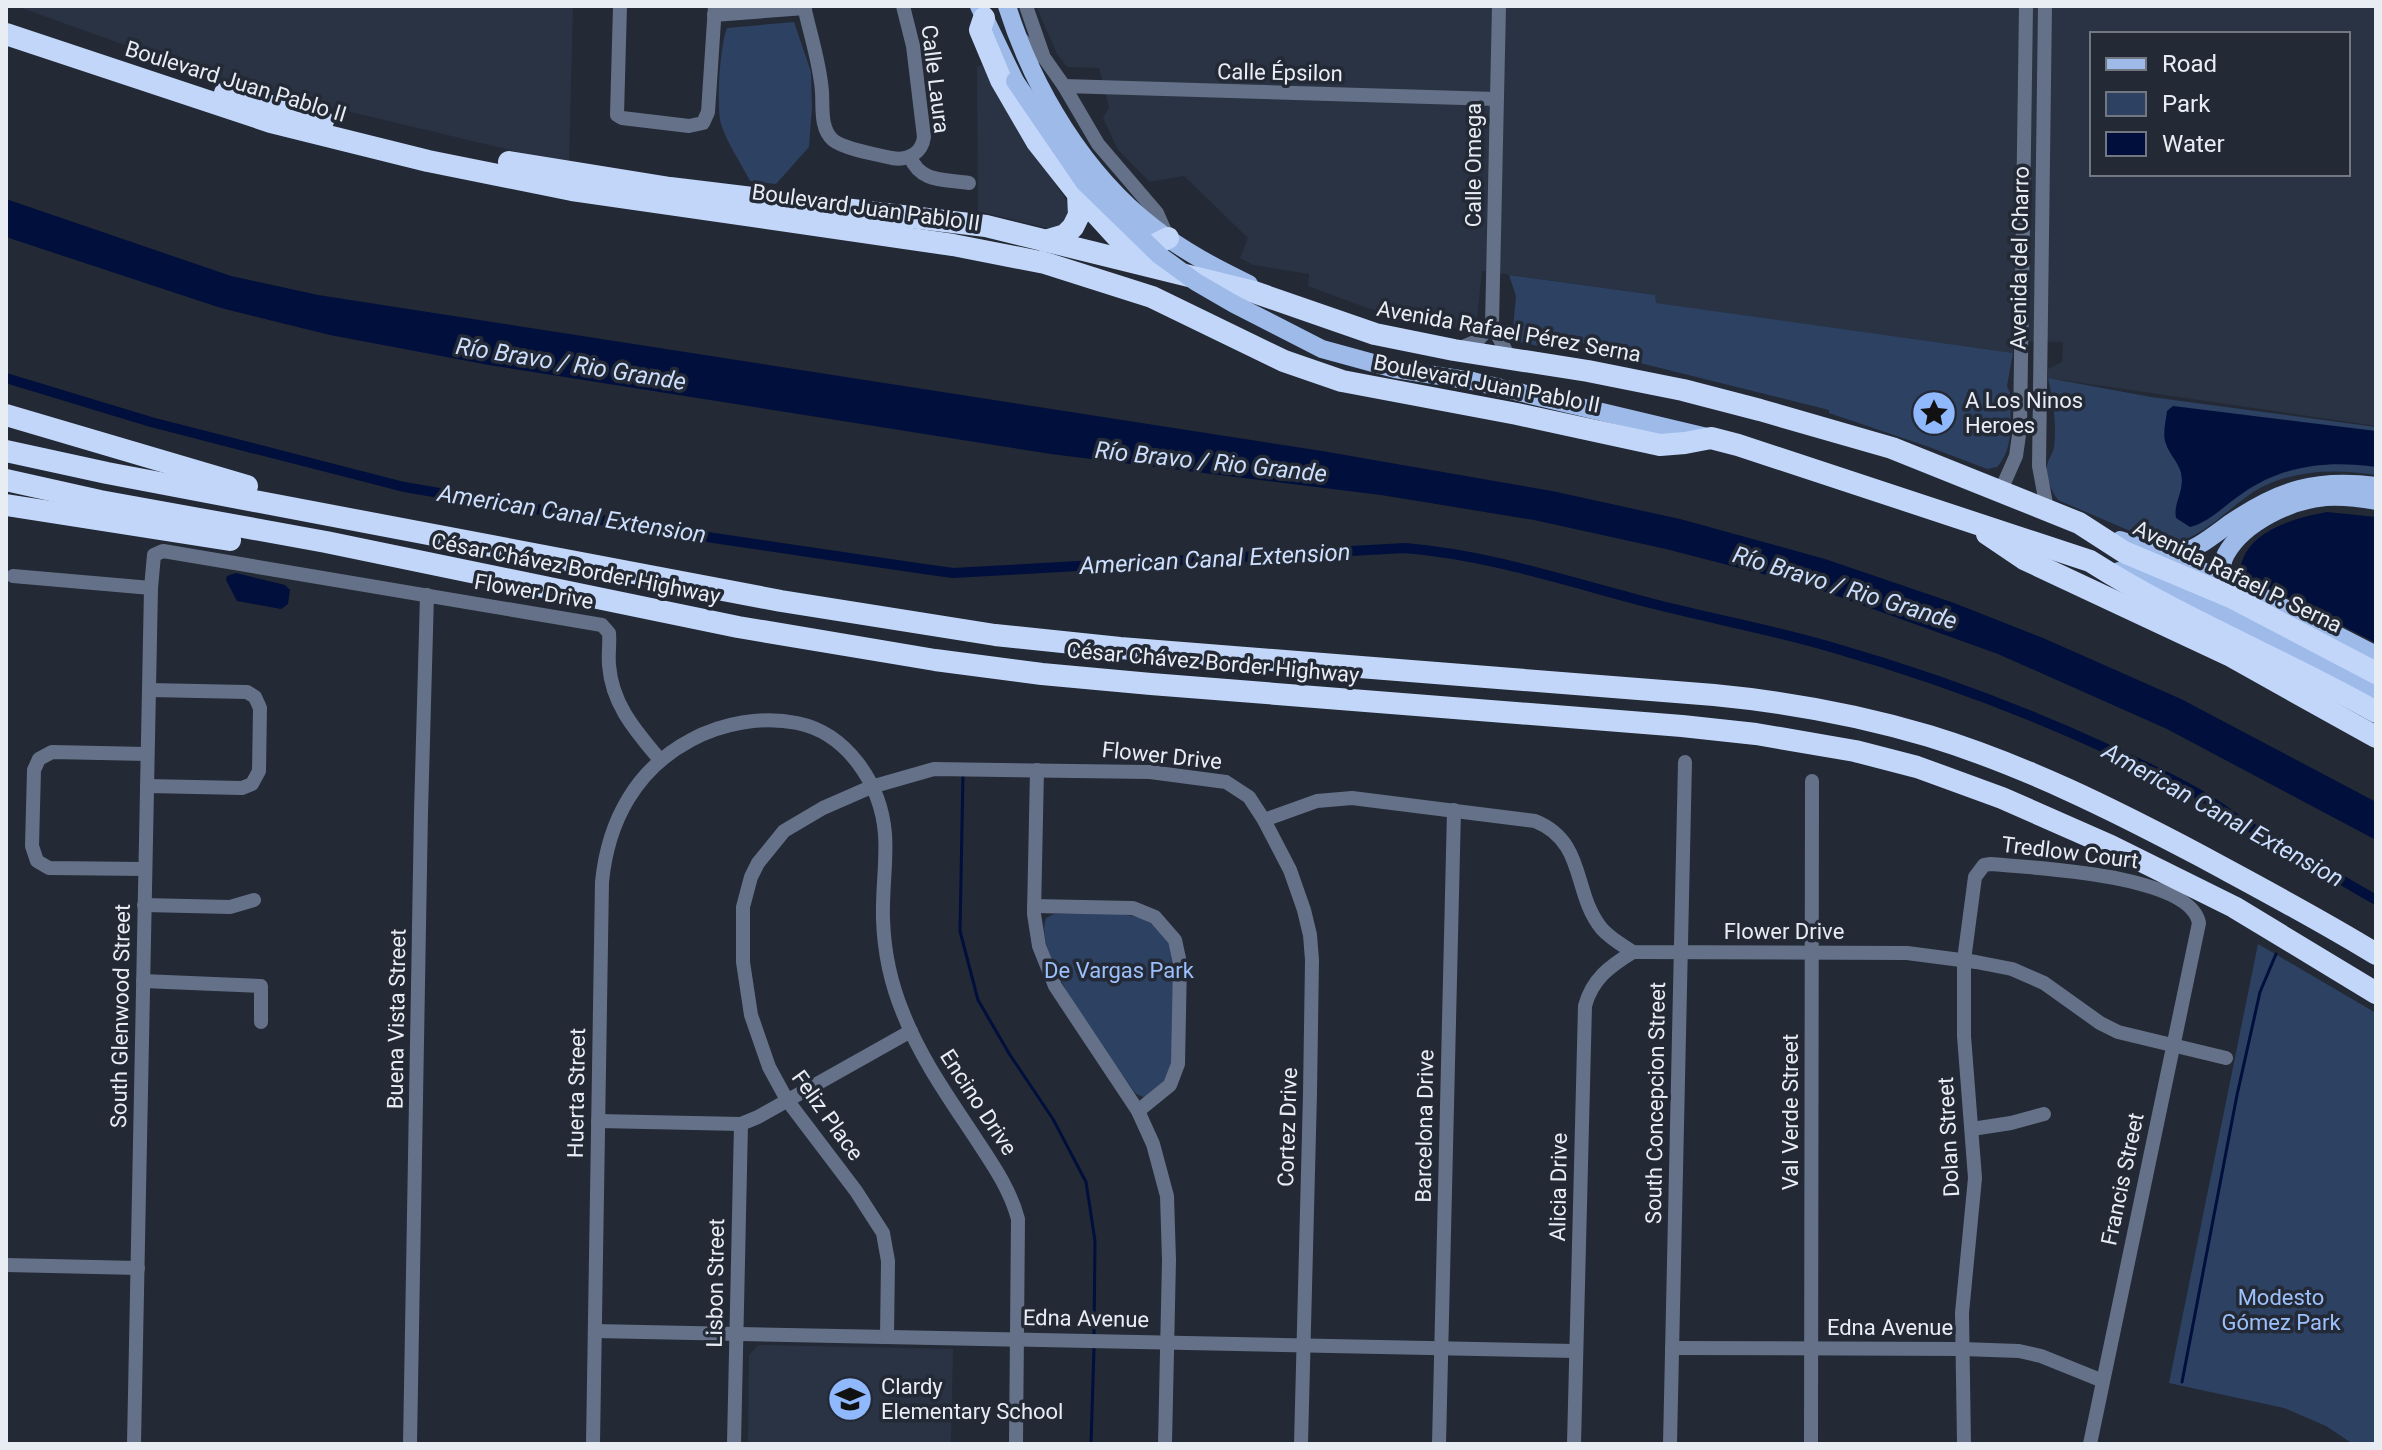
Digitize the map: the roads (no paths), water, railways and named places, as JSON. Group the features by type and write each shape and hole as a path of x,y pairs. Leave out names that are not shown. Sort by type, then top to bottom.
{"highway":[{"path":"981,12 980,30 1001,80 1037,142 1078,194 1129,250 1140,252 1168,238"},
{"name":"Boulevard Juan Pablo II","path":"6,18 158,73 337,125 437,148 624,181 986,226 1284,301"},
{"name":"Boulevard Juan Pablo II","path":"6,34 271,122 428,161 572,190 953,245 1045,263 1152,297 1284,361 1342,381 1660,445 1711,438"},
{"path":"1045,241 1065,235 1073,227 1079,215 1078,194"},
{"name":"Avenida Rafael Pérez Serna","path":"1284,301 1375,334 1615,376 1862,438 2079,523"},
{"path":"6,415 226,481 418,532"},
{"path":"1711,438 1800,464 2090,561 2139,593 2273,656 2376,712"},
{"name":"César Chávez Border Highway","path":"6,451 795,604 995,635 1120,648 1714,695 1834,712 1949,742 2081,795 2228,871 2376,954"},
{"name":"César Chávez Border Highway","path":"6,480 738,627 935,660 1151,684 1682,726 1756,734 1855,751 1962,783 2066,825 2234,907 2376,993"},
{"path":"6,505 305,551 391,557"},
{"path":"1967,519 2024,559 2229,655 2376,737"},
{"name":"Avenida Rafael P. Serna","path":"2079,523 2124,552 2226,588 2376,673"}],"main road":[{"name":"Avenida Rafael Pérez Serna","path":"1007,6 1045,94 1069,136 1125,203 1197,258 1284,301"},
{"path":"981,12 1015,81 1084,182 1159,255 1196,282 1322,349 1395,369 1472,381 1711,438"},
{"path":"2170,557 2190,551 2252,509 2293,489 2340,482 2376,486"},
{"path":"2226,588 2226,555 2234,543 2262,520 2308,500 2326,497 2376,501"},
{"path":"2079,523 2170,557 2226,588 2311,620 2376,655"},
{"path":"2090,561 2198,601 2376,694"}],"street":[{"path":"620,6 616,111 620,118 689,126 703,123 710,105 714,10 805,7"},
{"name":"Calle Laura","path":"805,7 822,88 826,132 833,140 850,147 899,159 910,157 920,150 924,137 913,46 903,6"},
{"path":"1026,6 1045,59"},
{"name":"Calle Omega","path":"1492,325 1499,6"},
{"name":"Avenida del Charro","path":"2001,490 2016,456 2020,428 2026,6"},
{"name":"Avenida del Charro","path":"2045,6 2039,466 2047,509"},
{"path":"1019,36 1045,59 1098,144 1157,213 1168,238"},
{"name":"Calle Épsilon","path":"1064,86 1496,99"},
{"path":"910,157 915,169 923,176 969,183"},
{"path":"1454,350 1477,341 1492,325 1511,360"},
{"name":"Flower Drive","path":"151,588 154,555 163,551 602,625 609,633 609,665 616,698 629,723 660,760"},
{"path":"13,576 151,588"},
{"name":"South Glenwood Street","path":"134,1444 151,588"},
{"name":"Buena Vista Street","path":"410,1444 427,595"},
{"path":"147,786 242,788 252,784 259,774 258,701 247,692 149,690"},
{"path":"660,760 693,738 727,726 748,722 792,722 808,725 836,738 854,757 871,787"},
{"path":"145,869 49,868 37,861 32,846 34,770 39,759 52,752 147,754"},
{"name":"Huerta Street","path":"593,1444 604,859 623,807 634,789 660,760"},
{"name":"South Concepcion Street","path":"1670,1444 1685,762"},
{"name":"Flower Drive","path":"871,787 934,769 1150,772 1226,782 1249,797 1264,820"},
{"path":"1037,770 1034,906 1039,946 1051,978 1138,1111 1153,1144 1167,1196 1169,1248 1165,1444"},
{"name":"Val Verde Street","path":"1811,1444 1812,781"},
{"name":"Encino Drive","path":"871,787 883,821 883,917 888,958 902,1010 929,1068 1001,1177 1014,1203 1020,1231 1016,1444"},
{"name":"Feliz Place","path":"871,787 823,808 784,831 758,863 746,892 742,948 751,1015 769,1067 787,1100 856,1191 883,1233 888,1261 887,1336"},
{"path":"1264,820 1305,804 1339,798 1370,798 1535,821 1556,831 1570,850 1594,918 1608,935 1633,952"},
{"name":"Barcelona Drive","path":"1439,1444 1454,810"},
{"name":"Cortez Drive","path":"1264,820 1298,891 1310,935 1312,960 1301,1444"},
{"name":"Tredlow Court","path":"1975,877 1984,865 1991,864 2127,879 2171,895 2194,910 2199,923"},
{"name":"Dolan Street","path":"1964,1444 1964,1284 1975,1178 1964,1036 1964,960 1975,877"},
{"path":"144,905 230,907 254,900"},
{"path":"1034,906 1133,908 1155,917 1175,940 1180,963 1178,1064 1170,1085 1138,1111"},
{"name":"Francis Street","path":"2090,1444 2199,923"},
{"name":"Flower Drive","path":"1633,952 1907,953 1964,960 2023,973 2044,983 2118,1032 2226,1058"},
{"name":"Alicia Drive","path":"1574,1444 1585,1006 1598,978 1633,952"},
{"path":"143,981 261,986 261,1022"},
{"path":"598,1121 741,1124 911,1031"},
{"path":"1972,1129 2044,1114"},
{"name":"Lisbon Street","path":"734,1444 741,1124"},
{"path":"6,1265 138,1268"},
{"name":"Edna Avenue","path":"595,1331 1576,1351"},
{"name":"Edna Avenue","path":"1672,1348 2019,1351 2041,1356 2103,1381"}],"water":[{"name":"Río Bravo / Rio Grande","path":"6,199 231,276 318,295 1322,451 1552,491 1680,519 1825,559 1954,603 2043,638 2181,699 2376,802 2376,840 2167,729 1998,654 1809,586 1666,549 1534,520 1381,495 1051,454 489,365 330,335 221,308 6,237"},
{"path":"2173,406 2376,431 2376,467 2324,465 2274,476 2190,527 2176,518 2181,473 2165,440 2167,411"},
{"path":"2327,512 2376,517 2376,643 2261,584 2240,570 2251,545 2261,536 2287,523"},
{"path":"236,573 285,585 290,590 288,604 281,609 237,601 226,580 227,576"}],"waterway":[{"name":"American Canal Extension","path":"6,378 151,422 404,487 673,532 953,573 1405,548 1500,563 1831,647 2004,705 2171,779 2376,900"},
{"path":"963,773 960,931 978,1000 1053,1119 1086,1182 1095,1241 1094,1336"},
{"path":"2182,1382 2237,1095 2260,992 2276,954"},
{"path":"1091,1444 1094,1348"}],"place":[{"name":"A Los Ninos Heroes","path":"1934,413"},
{"name":"Clardy Elementary School","path":"850,1399"}],"park label":[{"name":"De Vargas Park","path":"1119,970"},
{"name":"Modesto Gómez Park","path":"2281,1310"}]}
